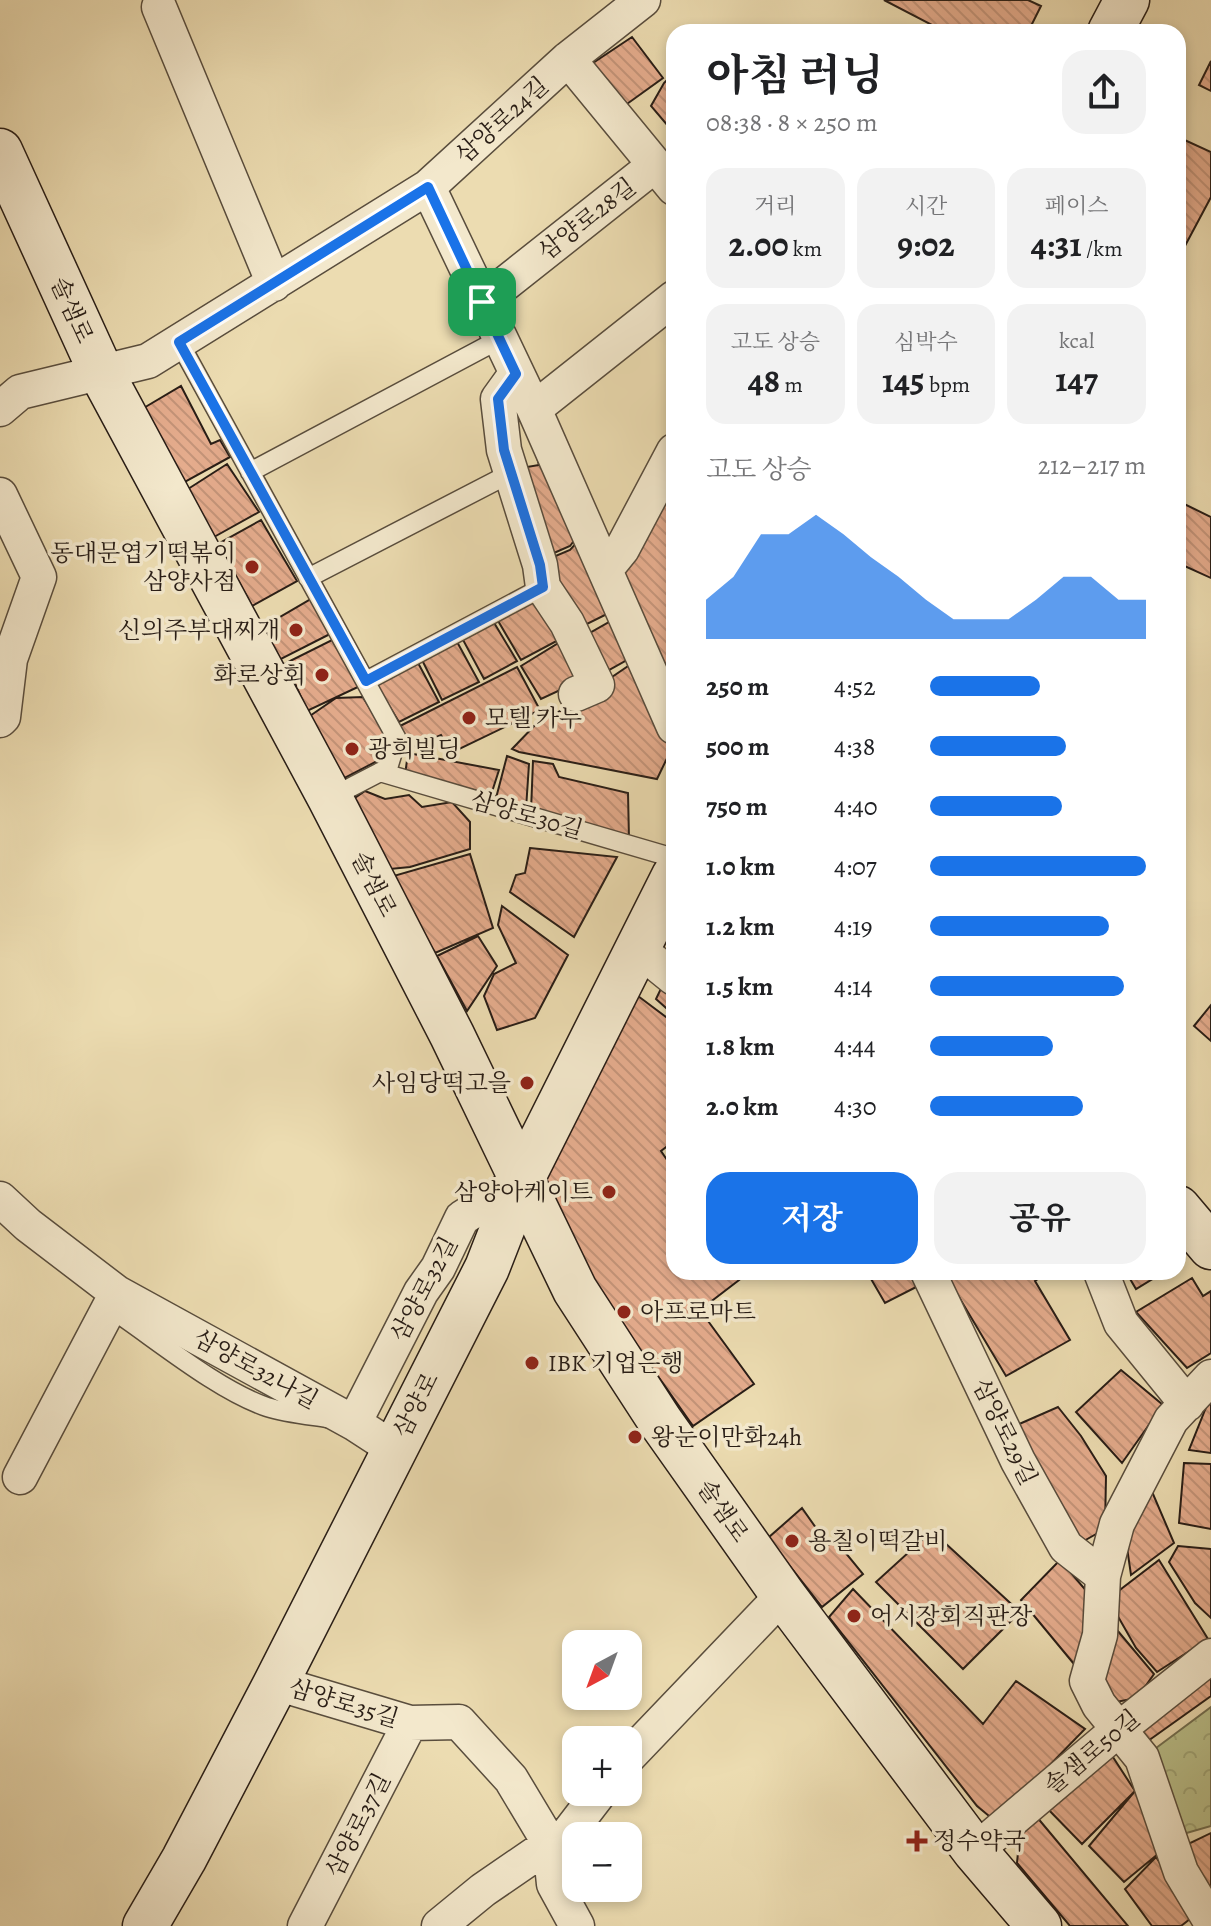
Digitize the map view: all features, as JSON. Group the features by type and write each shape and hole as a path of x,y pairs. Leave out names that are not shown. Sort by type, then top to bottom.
{"main road":[{"path":"1114,24 1127,0"},
{"name":"솔샘로","path":"0,151 101,372 330,798 452,1035 575,1290 660,1421 783,1595 975,1851 1039,1926"},
{"name":"삼양로","path":"145,1926 184,1859 276,1683 487,1268 521,1181 666,892"},
{"path":"1186,1217 1211,1247"}],"street":[{"name":"삼양로24길","path":"0,409 20,392 148,361 428,187 568,59 643,0"},
{"path":"159,7 274,284"},
{"name":"삼양로24길","path":"568,59 665,177"},
{"name":"삼양로28길","path":"482,302 665,177"},
{"path":"428,187 534,409 666,709"},
{"path":"534,409 666,304"},
{"path":"516,374 498,399 504,450 540,565 543,587 567,623 597,685 576,694"},
{"path":"605,570 622,549 666,466"},
{"path":"0,495 39,577 10,659 3,717 0,720"},
{"path":"637,948 666,972"},
{"name":"삼양로32길","path":"354,1423 462,1218 521,1181"},
{"name":"삼양로32나길","path":"0,1199 114,1300 354,1423 394,1449"},
{"name":"삼양로29길","path":"932,1280 1018,1461 1066,1547 1103,1576"},
{"path":"1104,1280 1121,1323 1187,1404"},
{"path":"20,1477 114,1300"},
{"path":"1211,1377 1171,1420 1117,1524 1103,1576 1100,1635 1087,1681 1099,1705 1142,1758 1181,1872 1211,1922"},
{"path":"642,1742 783,1595"},
{"name":"솔샘로50길","path":"975,1851 1211,1656"},
{"name":"삼양로35길","path":"276,1683 410,1723 459,1722 511,1779 550,1844 554,1884 577,1926"},
{"name":"삼양로37길","path":"305,1926 410,1723"},
{"path":"439,1926 483,1890 550,1844 560,1844 589,1806"}],"lane":[{"path":"250,472 500,339"},
{"path":"179,342 397,739 388,768 330,798"},
{"path":"308,578 511,473"},
{"path":"366,681 543,587"},
{"name":"삼양로30길","path":"380,772 666,856"}],"green space":[{"path":"1211,1707 1211,1826 1183,1834 1152,1751"}],"building":[{"path":"884,0 1028,0 1041,6 1032,24 930,24"},
{"path":"632,37 663,78 620,109 587,67"},
{"path":"1211,61 1211,91 1199,85"},
{"path":"666,81 666,124 651,106"},
{"path":"1186,141 1211,152 1211,197 1186,244"},
{"path":"181,386 211,444 220,440 230,457 183,483 142,409"},
{"path":"528,421 579,534 570,546 547,556 527,467 539,465"},
{"path":"227,464 259,512 214,537 188,489"},
{"path":"666,487 666,675 620,571"},
{"path":"1186,505 1211,517 1211,578 1186,567"},
{"path":"261,520 297,581 252,606 218,544"},
{"path":"580,539 615,610 577,629 546,560 570,550"},
{"path":"542,592 566,636 521,660 497,619"},
{"name":"신의주부대찌개","path":"311,599 330,634 279,660 263,627"},
{"path":"618,617 634,656 600,675 581,638"},
{"path":"493,621 517,661 484,679 462,638"},
{"path":"565,639 586,678 541,699 521,666"},
{"name":"화로상회","path":"332,640 360,686 307,711 286,663"},
{"path":"456,640 479,682 442,700 421,658"},
{"path":"637,660 666,732 666,760 657,779 512,749 537,723 562,710 579,710 612,677"},
{"path":"417,661 439,702 399,722 375,683"},
{"name":"모텔 카누","path":"517,667 540,710 451,753 441,735 410,748 398,727"},
{"name":"광희빌딩","path":"363,697 389,740 383,758 335,783 304,720 336,698"},
{"path":"408,753 499,770 490,798 405,775"},
{"path":"507,756 529,764 526,809 495,802"},
{"path":"533,761 553,764 559,777 628,793 629,839 531,811"},
{"path":"365,791 385,799 409,795 422,807 452,802 470,822 470,849 410,867 390,869 349,802"},
{"path":"530,848 617,857 574,937 510,892 516,875 525,873"},
{"path":"470,854 493,928 435,953 390,877"},
{"path":"502,906 568,955 535,1018 497,1030 484,996 494,974 516,963 498,925"},
{"path":"478,936 497,966 467,1011 437,956"},
{"path":"666,978 666,1008 656,999"},
{"name":"삼양아케이트","path":"634,993 666,1017 666,1147 661,1151 666,1158 666,1280 739,1280 700,1310 754,1384 693,1426 544,1214 545,1162"},
{"path":"1211,1005 1211,1041 1194,1026"},
{"path":"1192,1278 1203,1296 1211,1291 1211,1353 1187,1368 1136,1312"},
{"path":"872,1280 922,1280 924,1283 885,1303"},
{"path":"949,1280 1036,1280 1070,1340 1006,1376"},
{"path":"1131,1280 1151,1280 1136,1289"},
{"path":"1121,1370 1163,1405 1122,1463 1076,1412"},
{"path":"1211,1398 1211,1453 1189,1450 1209,1400"},
{"path":"1058,1407 1106,1476 1105,1529 1082,1542 1017,1425"},
{"path":"1184,1463 1211,1464 1211,1529 1179,1523"},
{"path":"1147,1480 1174,1543 1131,1575 1124,1527"},
{"path":"802,1508 828,1545 836,1541 863,1574 822,1607 768,1538"},
{"path":"932,1531 1020,1612 963,1669 876,1582"},
{"path":"1178,1546 1211,1549 1211,1618 1195,1603 1169,1562"},
{"path":"1060,1560 1095,1601 1094,1636 1074,1664 1021,1600"},
{"path":"1159,1560 1208,1639 1157,1672 1136,1648 1108,1599"},
{"path":"853,1589 983,1724 1016,1681 1085,1729 995,1821 977,1806 829,1617"},
{"path":"1117,1630 1154,1674 1137,1698 1116,1702 1098,1681"},
{"path":"1211,1666 1211,1696 1148,1741 1134,1725"},
{"path":"1109,1751 1135,1791 1082,1844 1043,1804"},
{"path":"1135,1791 1164,1849 1124,1882 1089,1846"},
{"path":"1036,1816 1128,1926 1070,1926 1017,1863 1020,1832"},
{"path":"1211,1833 1211,1889 1182,1847"},
{"path":"1156,1857 1195,1915 1181,1926 1152,1926 1125,1889"}],"place":[{"name":"동대문엽기떡볶이 삼양사점","path":"252,567"},
{"name":"신의주부대찌개","path":"296,630"},
{"name":"화로상회","path":"322,675"},
{"name":"모텔 카누","path":"469,718"},
{"name":"광희빌딩","path":"352,749"},
{"name":"사임당떡고을","path":"527,1083"},
{"name":"삼양아케이트","path":"609,1192"},
{"name":"아프로마트","path":"624,1312"},
{"name":"IBK 기업은행","path":"532,1363"},
{"name":"왕눈이만화24h","path":"635,1437"},
{"name":"용칠이떡갈비","path":"792,1541"},
{"name":"어시장회직판장","path":"854,1616"},
{"name":"정수약국","path":"917,1841"}],"route":[{"path":"428,187 482,302 516,374 498,399 504,450 540,565 543,587 366,681 179,342 428,187"}]}
